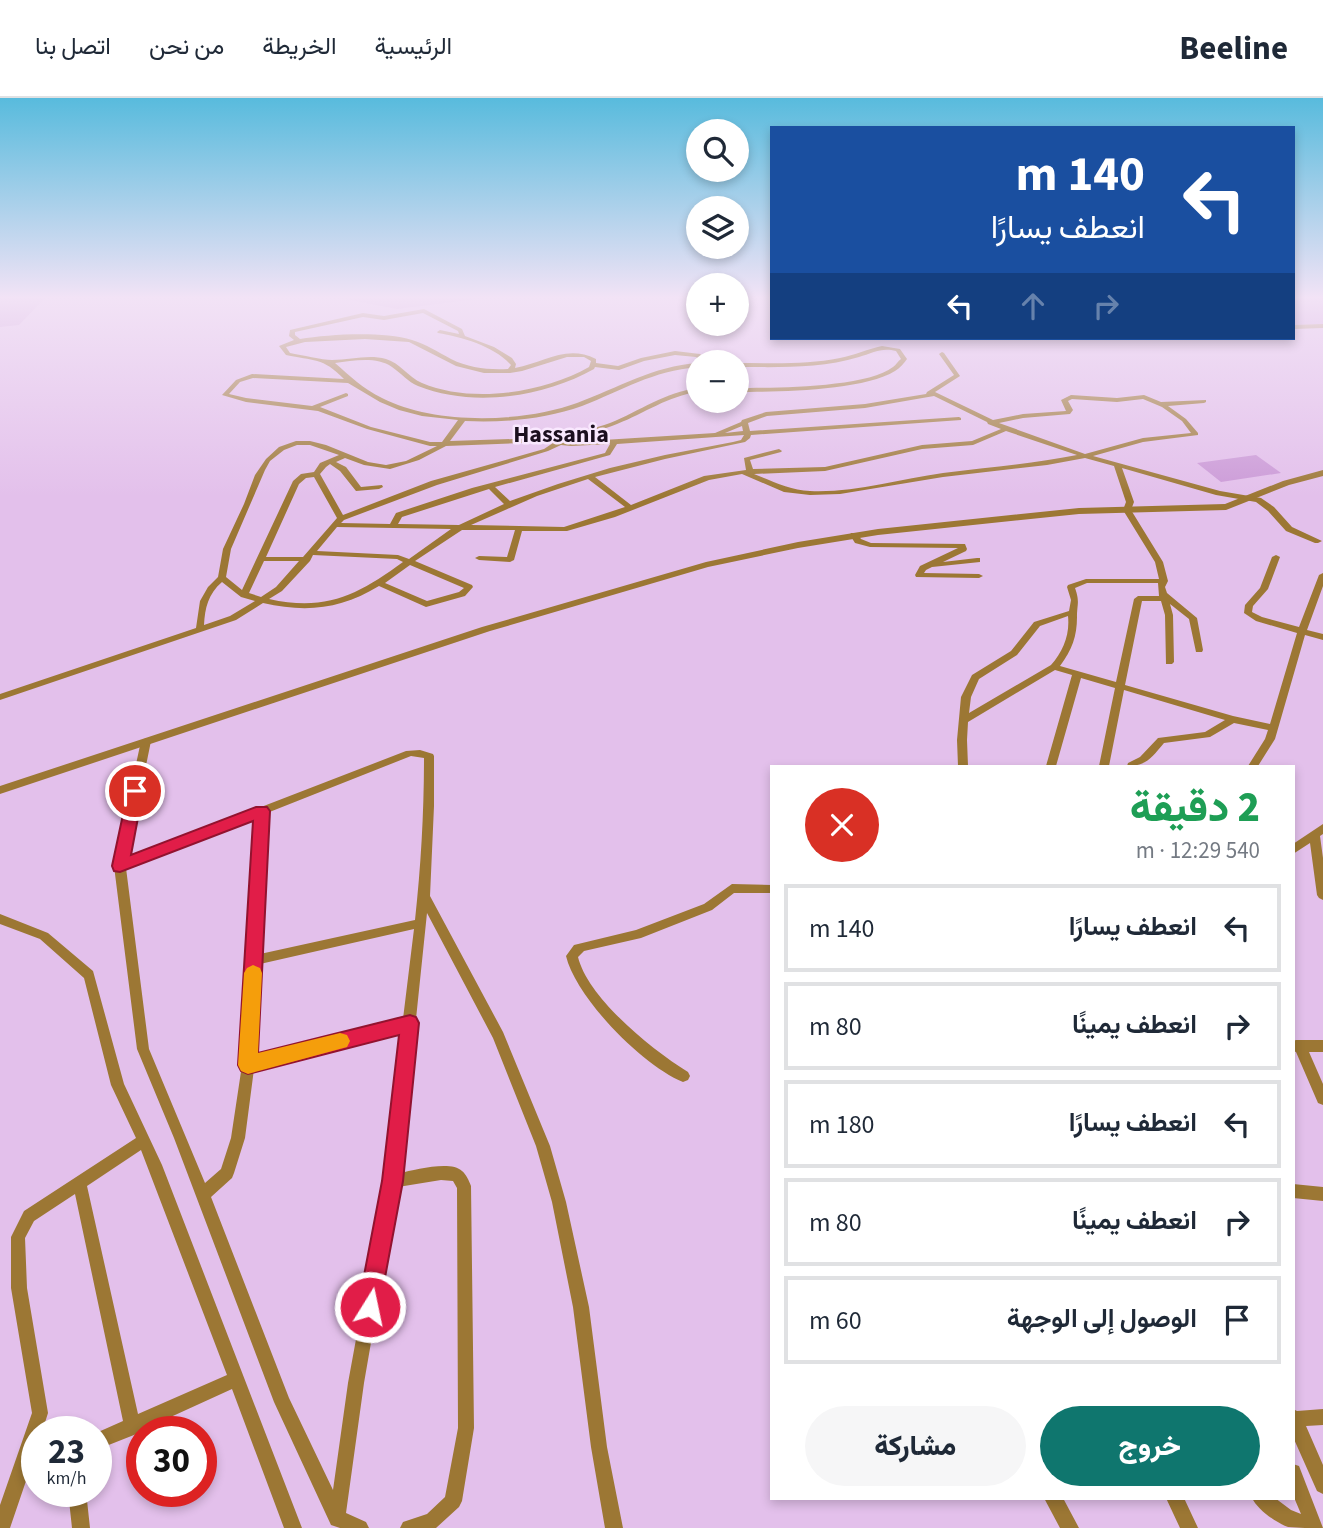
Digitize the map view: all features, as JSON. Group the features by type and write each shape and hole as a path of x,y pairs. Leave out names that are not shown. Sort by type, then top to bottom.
{"street":[{"path":"331,364 350,381 382,401 406,410 463,418 505,418 551,412 603,396 659,369 686,366"},
{"path":"389,364 417,383 428,387 494,395 558,383 586,372 594,365 619,368 630,364"},
{"path":"454,364 485,371 510,371 538,364"},
{"path":"510,371 513,364"},
{"path":"749,365 771,364"},
{"path":"749,390 811,388 866,379 896,369 900,364"},
{"path":"712,435 744,421 787,411 865,406 929,393 957,376 949,364"},
{"path":"297,371 317,380"},
{"path":"350,381 245,377 230,387 225,395 311,408 354,425 437,450 509,448 559,443"},
{"path":"0,697 233,618 279,589 339,521 434,483 546,450 573,436 623,421 686,391"},
{"path":"929,393 968,408 1006,429 1085,456 1265,504 1289,529 1318,541"},
{"path":"311,408 346,395"},
{"path":"387,436 446,445 615,442 959,419 988,421 1068,413 1070,410 1064,400 1071,397 1117,400 1144,397 1162,404 1184,420 1196,435 1143,440 1085,456 824,493 788,490 746,472"},
{"path":"1162,404 1204,401"},
{"path":"959,419 968,408"},
{"path":"222,578 222,567 228,551 268,460 286,447 312,442 367,464 391,468 446,445 463,418"},
{"path":"222,578 244,594 263,601 326,605 342,602 459,528 510,505 590,477 741,442 747,439 744,421"},
{"path":"339,521 459,528 576,527 707,478 746,472 825,469 922,447 973,443 1006,429"},
{"path":"393,525 396,517 404,513 608,454 615,442"},
{"path":"746,472 746,459 779,451"},
{"path":"244,594 296,483 304,477 316,474 330,461 345,455"},
{"path":"330,461 343,469 359,489 379,487"},
{"path":"1113,464 1130,502 1126,510"},
{"path":"0,792 146,741 565,605 706,565 854,535 1058,512 1214,509 1250,499 1286,483 1323,473"},
{"path":"316,474 339,521"},
{"path":"590,477 629,508"},
{"path":"490,486 510,505"},
{"path":"1126,510 1159,562 1164,581 1161,587 1168,615 1169,662"},
{"path":"479,558 510,560 519,529"},
{"path":"854,535 861,542 870,545 964,547 922,569 919,575 979,576"},
{"path":"261,559 390,556 466,584 468,589 426,604 377,582"},
{"path":"1276,557 1264,589 1251,601 1248,611 1253,617 1323,638"},
{"path":"932,565 977,560"},
{"path":"1255,765 1270,739 1302,631 1323,575"},
{"path":"200,630 204,597 222,578"},
{"path":"965,720 1054,667 1064,655 1073,632 1073,586 1097,581 1164,581"},
{"path":"1104,765 1138,599 1164,596 1193,618 1199,650"},
{"path":"963,765 966,697 975,677 1014,653 1037,624 1072,613"},
{"path":"1054,667 1233,719 1272,727"},
{"path":"1051,765 1077,674"},
{"path":"1134,765 1144,759 1161,740 1207,735 1233,719"},
{"path":"146,741 120,866 143,1049 203,1195 282,1402 339,1523"},
{"path":"120,866 410,753 420,752 429,756 424,896 393,1181 356,1383 339,1523"},
{"path":"203,1195 227,1173 238,1138 248,1065 262,811"},
{"path":"1295,849 1319,831"},
{"path":"1319,831 1323,895"},
{"path":"682,1076 638,1044 617,1024 576,971 572,956 583,946 637,934 708,907 732,888 770,889"},
{"path":"424,896 499,1036 543,1146 559,1202 581,1307 599,1447 614,1528"},
{"path":"0,919 44,936 89,975 118,1085 143,1140 293,1528"},
{"path":"254,960 421,923"},
{"path":"248,1065 410,1023"},
{"path":"1323,1046 1297,1046 1323,1099"},
{"path":"39,1416 19,1288 18,1237 29,1216 143,1140"},
{"path":"393,1181 441,1173 457,1175 464,1186 466,1428 453,1501 432,1521 409,1528"},
{"path":"79,1182 131,1416"},
{"path":"1295,1191 1323,1194"},
{"path":"157,1416 236,1379"},
{"path":"1295,1418 1323,1417"},
{"path":"1295,1420 1323,1485"},
{"path":"1264,1500 1300,1524 1314,1525 1295,1477"},
{"path":"1,1528 21,1487"},
{"path":"1054,1500 1070,1528"},
{"path":"1176,1500 1189,1528"},
{"path":"79,1507 81,1528"},
{"path":"339,1523 360,1528"}],"shaded area":[{"path":"1256,455 1281,473 1221,482 1197,463"}],"slow traffic":[{"path":"253,973 248,1065 340,1041"}],"district":[{"name":"Hassania","path":"561,434"}],"route":[{"path":"135,791 120,866 262,811 248,1065 410,1023 393,1181 370,1307"}]}
